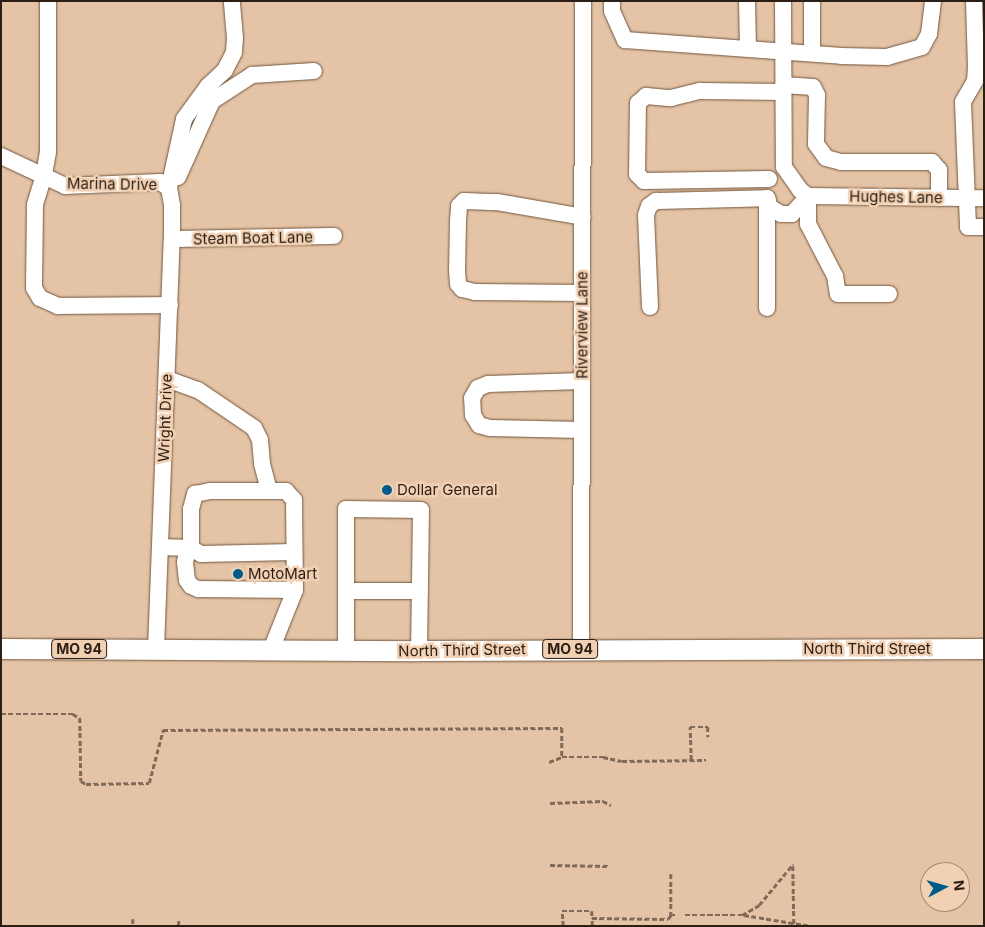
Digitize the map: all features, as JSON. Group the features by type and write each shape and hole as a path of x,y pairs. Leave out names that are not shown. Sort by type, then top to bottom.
{"main road":[{"name":"North Third Street","path":"1,649 419,651 984,649"}],"street":[{"path":"48,1 48,152 44,175 35,205 34,288 40,298 58,306 170,306"},
{"path":"170,191 184,119 202,92 225,70 234,52 235,38 232,1"},
{"name":"Riverview Lane","path":"581,649 583,1"},
{"path":"612,1 612,11 626,40 887,57 922,47 929,34 933,1"},
{"path":"747,1 748,48"},
{"path":"783,1 784,168 791,179 808,196 808,224 835,276 838,294 889,294"},
{"path":"812,1 812,53"},
{"path":"974,1 977,90 963,102 968,227 984,227"},
{"path":"170,191 212,101 252,75 314,71"},
{"path":"769,179 644,181 637,174 638,103 646,96 671,98 700,91 813,87 817,95 816,144 826,158 841,162 932,162 940,170 939,198"},
{"name":"Marina Drive","path":"1,156 65,186 160,182 170,191"},
{"path":"784,162 773,171 765,187 769,207 781,214 792,214 808,196"},
{"name":"Wright Drive","path":"156,649 170,306 172,238 170,191"},
{"name":"Hughes Lane","path":"808,196 984,198"},
{"path":"650,308 646,215 649,206 656,201 768,198"},
{"path":"767,308 768,198"},
{"path":"582,293 475,292 462,289 458,284 457,270 459,206 464,201 497,202 583,217"},
{"name":"Steam Boat Lane","path":"172,238 334,236"},
{"path":"167,379 198,390 254,428 260,440 262,464 269,490"},
{"path":"582,381 488,384 478,388 472,398 473,414 480,425 490,428 582,430"},
{"path":"271,650 295,590 294,500 286,492 269,490 210,491 195,494 191,509 191,548 186,557 187,580 191,586 198,589 295,590"},
{"path":"346,650 346,509 421,510 419,651"},
{"path":"160,547 191,548 201,554 294,552"},
{"path":"346,591 420,591"}],"path":[{"path":"1,714 73,714 80,718 81,781 86,784 149,783 162,730 562,728 562,757"},
{"path":"690,760 690,727 708,727 708,737"},
{"path":"549,762 562,757 603,757 622,760 706,760"},
{"path":"550,803 603,801 611,805"},
{"path":"742,915 758,904 794,864 794,924"},
{"path":"550,866 610,866"},
{"path":"592,918 668,919 673,915 671,874"},
{"path":"562,926 562,911 592,911 592,926"},
{"path":"685,915 742,915 811,926"},
{"path":"133,919 133,926"},
{"path":"178,919 178,926"},
{"path":"654,919 654,926"}],"place":[{"name":"Dollar General","path":"387,490"},
{"name":"MotoMart","path":"238,574"}]}
